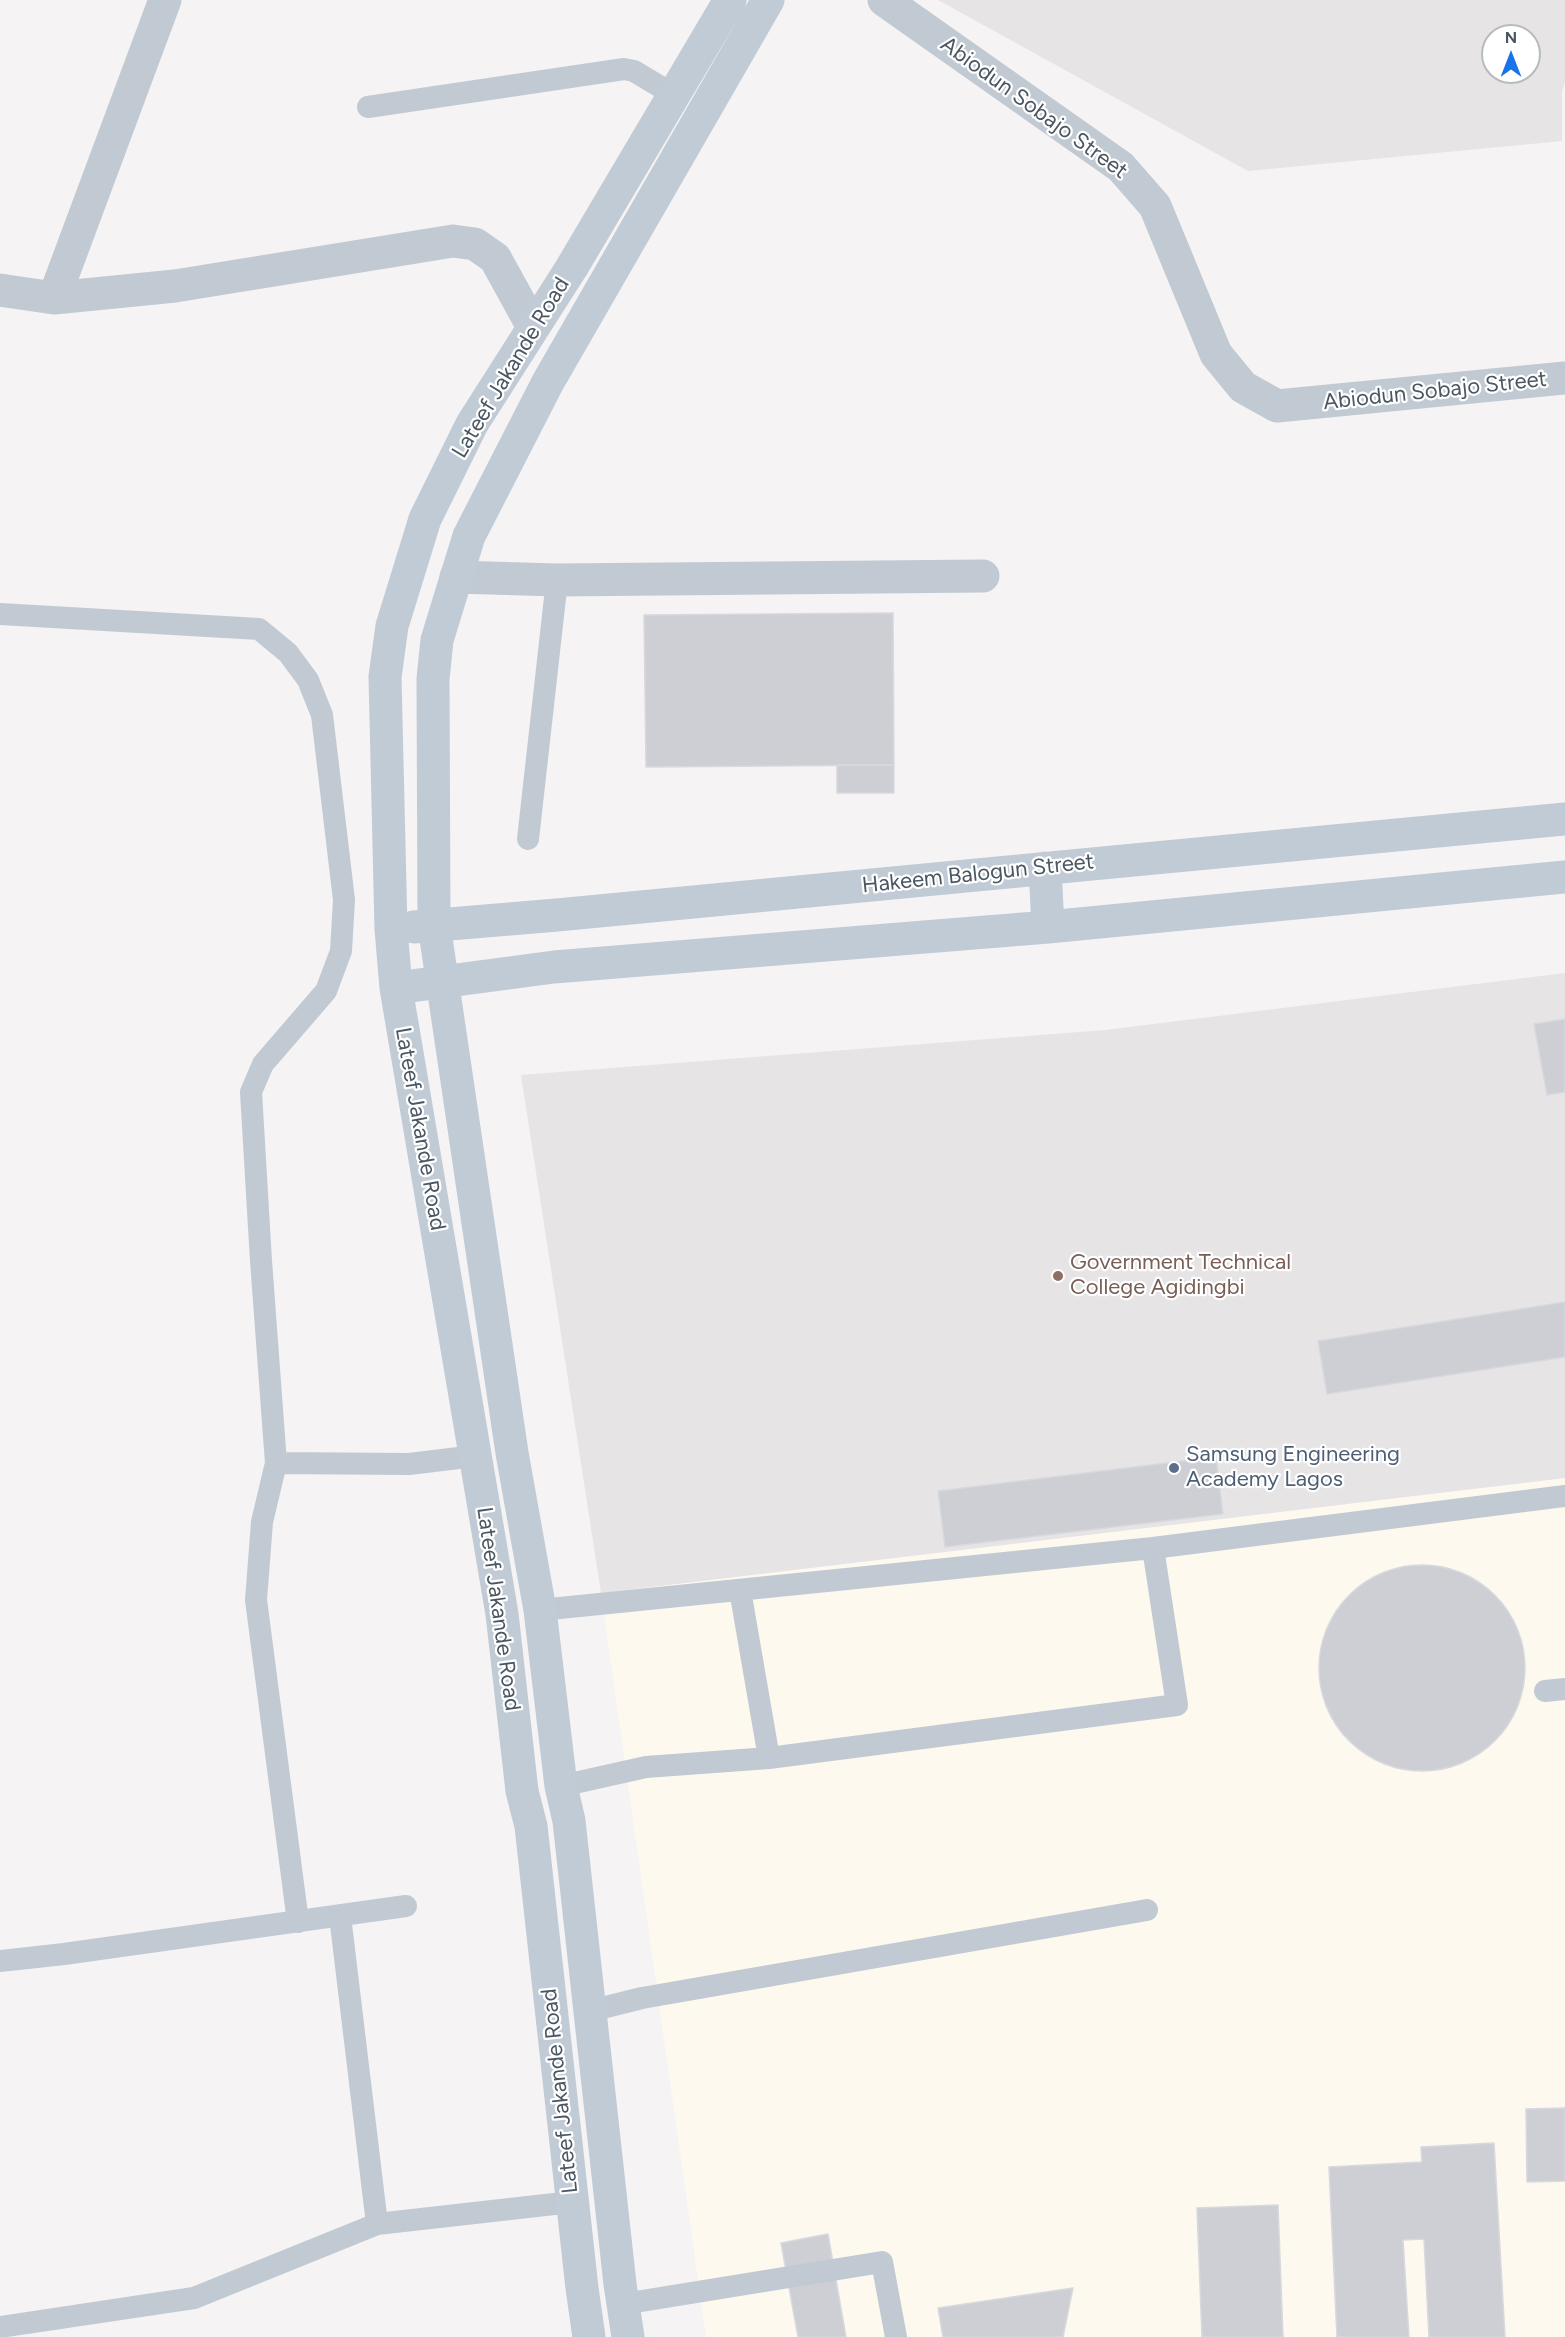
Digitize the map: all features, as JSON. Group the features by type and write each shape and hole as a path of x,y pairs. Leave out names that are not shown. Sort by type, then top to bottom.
{"main road":[{"name":"Lateef Jakande Road","path":"589,2337 531,1826 522,1791 501,1614 396,988 391,929 385,677 392,627 425,519 472,424 572,267 730,0"},
{"name":"Lateef Jakande Road","path":"628,2337 569,1821 561,1786 540,1610 507,1422 434,926 433,679 437,640 468,536 548,382 768,0"},
{"name":"Hakeem Balogun Street","path":"391,929 1565,819"},
{"path":"1045,868 1048,927"},
{"path":"396,988 554,967 1048,927 1565,877"}],"street":[{"path":"54,298 165,0"},
{"name":"Abiodun Sobajo Street","path":"884,0 1121,167 1155,206 1216,354 1243,387 1260,397 1277,406 1565,378"},
{"path":"0,290 54,298 175,286 453,241 476,244 495,258 533,327"},
{"path":"456,577 557,579 983,576"}],"lane":[{"path":"368,107 624,69 634,71 674,94"},
{"path":"528,839 557,579"},
{"path":"0,614 259,629 288,653 308,680 322,715 344,900 341,951 326,991 264,1065 251,1092 276,1463 262,1522 256,1600 298,1922"},
{"path":"276,1463 410,1464 475,1456"},
{"path":"540,1610 601,1602 1153,1548 1565,1496"},
{"path":"561,1786 646,1767 769,1758 1177,1705 1153,1548"},
{"path":"740,1590 769,1758"},
{"path":"0,1961 406,1906"},
{"path":"590,2011 642,1998 1147,1910"},
{"path":"340,1916 377,2224"},
{"path":"0,2327 194,2298 377,2224 572,2202"},
{"path":"623,2304 882,2262 896,2337"}],"shaded area":[{"path":"938,0 1565,0 1562,141 1248,171"},
{"name":"Government Technical College Agidingbi","path":"1565,973 1565,1478 601,1593 521,1075 1105,1030"},
{"path":"1565,1478 1565,2337 706,2337 601,1593"}],"building":[{"path":"893,613 894,765 646,767 644,615"},
{"path":"837,765 894,765 894,793 837,793"},
{"path":"1565,1019 1565,1092 1547,1095 1534,1024"},
{"path":"1565,1302 1565,1357 1327,1394 1318,1341"},
{"path":"1216,1457 1223,1514 945,1547 938,1491"},
{"path":"1422,1565 1452,1569 1471,1577 1495,1595 1513,1619 1521,1638 1525,1668 1521,1698 1513,1717 1495,1741 1471,1759 1452,1767 1422,1771 1392,1767 1373,1759 1349,1741 1331,1717 1323,1698 1319,1668 1323,1638 1331,1619 1349,1595 1373,1577 1392,1569"},
{"path":"1565,2108 1565,2181 1527,2182 1526,2109"},
{"path":"1494,2143 1505,2337 1429,2337 1424,2239 1403,2240 1409,2337 1337,2337 1329,2167 1422,2162 1421,2147"},
{"path":"1278,2205 1283,2337 1202,2337 1197,2208"},
{"path":"828,2234 846,2337 798,2337 781,2243"},
{"path":"1073,2288 1063,2337 943,2337 938,2308"}],"place":[{"name":"Government Technical College Agidingbi","path":"1058,1276"},
{"name":"Samsung Engineering Academy Lagos","path":"1174,1468"}]}
